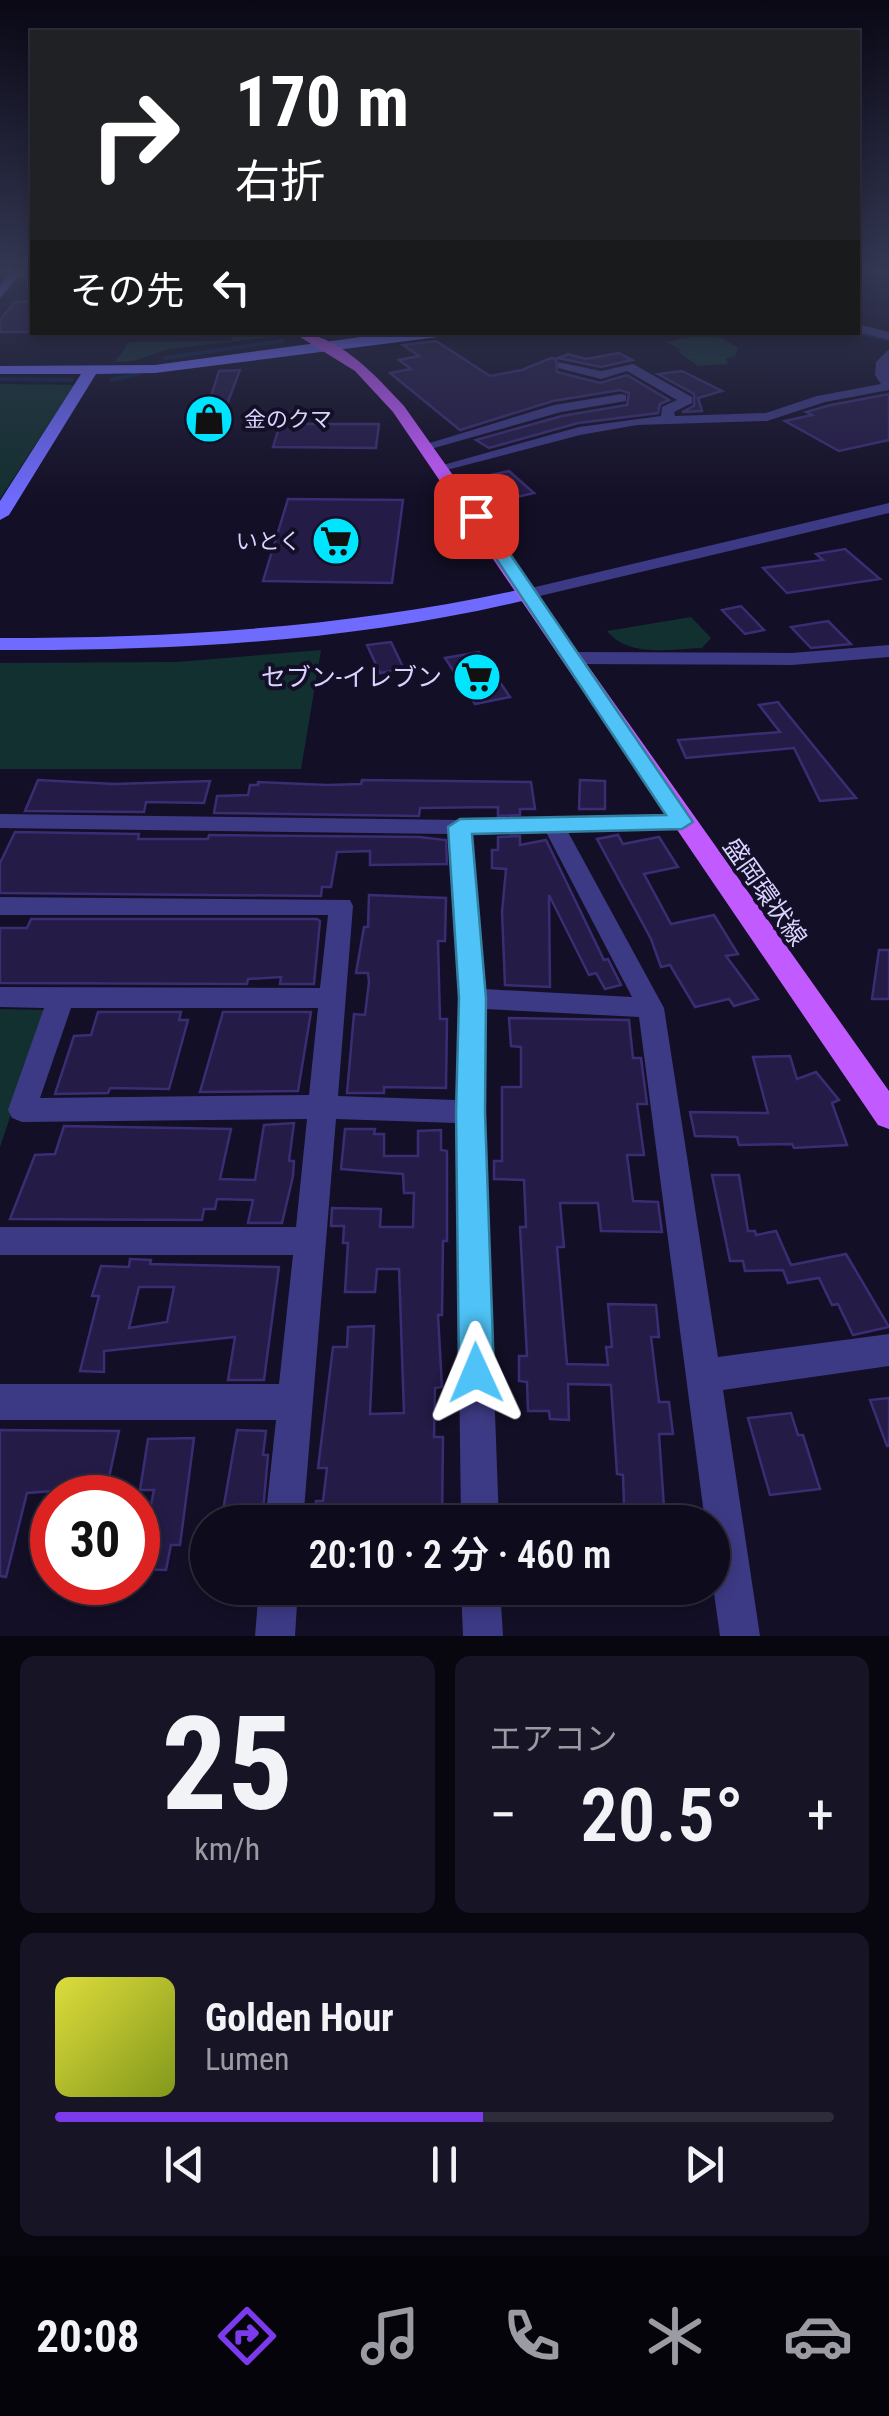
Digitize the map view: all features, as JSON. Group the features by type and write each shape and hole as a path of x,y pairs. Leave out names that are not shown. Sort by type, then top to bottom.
{"main road":[{"name":"盛岡環状線","path":"330,348 378,384 443,467 682,822 889,1116"}],"street":[{"path":"0,370 180,367 318,348"},
{"path":"443,467 578,431 669,419 767,416 839,395 889,386 881,375 882,362 889,352"},
{"path":"563,365 601,374 628,368 687,400 667,410 669,419"},
{"path":"0,515 92,370"},
{"path":"427,446 559,408 621,398"},
{"path":"0,644 170,642 450,613 889,508"},
{"path":"570,658 792,659 889,652"},
{"path":"0,821 460,827 682,822"},
{"path":"552,824 651,1008 740,1636"},
{"path":"460,827 472,998 470,1112 480,1505"},
{"path":"0,906 341,906 285,1505"},
{"path":"0,997 332,998"},
{"path":"61,998 22,1110 322,1107 470,1112"},
{"path":"472,998 651,1008"},
{"path":"0,1241 308,1241"},
{"path":"703,1376 889,1350"},
{"path":"0,1402 292,1402"},
{"path":"276,1636 278,1605"},
{"path":"482,1605 482,1636"}],"green space":[{"path":"125,348 174,348 134,361 115,362"},
{"path":"738,348 735,356 726,359 728,364 698,366 680,349"},
{"path":"0,384 74,385 0,499"},
{"path":"691,617 711,638 702,648 639,649 616,640 607,631"},
{"path":"321,650 301,769 0,769 0,663 177,662"},
{"path":"0,1009 46,1010 0,1147"}],"building":[{"path":"408,348 447,348 490,376 522,370 551,358 556,359 557,372 600,383 627,375 669,400 660,404 658,413 578,423 489,448 476,440 562,416 627,405 629,393 620,390 553,401 460,430 390,373 411,369 399,360 419,356"},
{"path":"619,353 632,360 601,367 558,358 568,354 586,359"},
{"path":"240,370 220,423 197,423 210,400 219,371"},
{"path":"682,371 722,391 698,398 702,411 682,412 694,406 694,394 658,374"},
{"path":"889,394 889,440 839,451 785,421 812,415 806,412 831,405"},
{"path":"280,424 379,424 376,448 273,447"},
{"path":"509,471 534,493 508,499 485,476"},
{"name":"いとく","path":"288,499 403,500 392,583 263,581"},
{"path":"845,549 880,579 787,593 763,568 823,560 816,554"},
{"path":"741,606 764,630 745,634 722,610"},
{"path":"828,621 851,644 811,648 791,627"},
{"path":"391,642 404,669 380,673 367,645"},
{"name":"セブン-イレブン","path":"479,652 510,697 475,704 445,658"},
{"path":"778,702 856,798 820,801 794,748 686,758 678,740 780,732 759,705"},
{"path":"38,780 114,784 210,781 204,803 146,802 144,812 25,811"},
{"path":"362,780 531,782 535,809 520,809 520,815 498,816 498,807 420,808 419,816 214,813 217,796 248,795 250,785 258,782 327,785 361,784"},
{"path":"580,780 605,781 605,809 579,809"},
{"path":"15,832 139,834 138,839 208,839 209,835 419,837 446,840 447,864 370,865 370,851 337,852 331,887 322,887 321,896 0,893 0,863"},
{"path":"618,835 623,844 659,837 678,867 644,874 671,924 714,915 738,954 726,956 758,999 734,1006 729,999 695,1007 670,965 661,967 651,939 597,839"},
{"path":"520,836 520,845 546,840 604,960 608,959 621,985 605,989 596,973 589,975 549,895 550,987 505,985 502,912 506,869 492,868 492,850 498,850 498,837"},
{"path":"369,895 446,898 445,941 438,941 440,1019 447,1019 446,1088 384,1087 384,1093 347,1093 354,1014 365,1015 369,982 368,973 356,973 364,927 368,927"},
{"path":"31,919 317,919 320,921 314,984 280,984 281,977 248,979 247,984 0,983 0,928 27,928"},
{"path":"879,950 889,950 889,999 872,999"},
{"path":"98,1012 181,1012 179,1020 188,1020 169,1089 110,1088 108,1093 55,1094 74,1036 91,1035"},
{"path":"223,1012 311,1012 298,1091 200,1092"},
{"path":"509,1018 629,1020 633,1058 641,1058 647,1104 637,1104 644,1155 627,1155 633,1201 658,1202 662,1232 601,1231 598,1203 560,1203 564,1247 557,1247 567,1364 608,1365 606,1347 612,1347 608,1304 656,1305 659,1337 651,1337 659,1402 669,1402 673,1434 659,1434 664,1505 624,1504 623,1475 617,1474 611,1385 568,1384 569,1420 550,1419 549,1411 528,1411 527,1382 519,1381 519,1356 527,1356 520,1227 526,1227 524,1180 494,1179 494,1161 502,1161 502,1087 521,1087 521,1047 511,1046"},
{"path":"790,1056 797,1079 816,1072 839,1100 832,1103 847,1145 739,1145 737,1137 695,1136 690,1112 768,1113 753,1057"},
{"path":"294,1123 289,1161 294,1161 293,1176 282,1223 248,1223 253,1200 217,1199 215,1209 204,1209 202,1220 10,1219 35,1155 55,1154 64,1126 231,1129 220,1179 255,1180 264,1125"},
{"path":"345,1129 375,1129 374,1134 384,1134 384,1156 418,1156 418,1131 441,1130 441,1150 447,1151 447,1241 443,1241 442,1315 438,1315 442,1387 435,1388 434,1437 443,1437 442,1505 316,1505 316,1501 323,1501 327,1468 318,1468 333,1347 347,1347 348,1327 374,1326 370,1414 404,1413 399,1269 377,1269 375,1292 345,1292 348,1243 343,1243 344,1226 331,1226 332,1208 381,1209 380,1227 413,1227 414,1193 404,1193 403,1174 341,1169"},
{"path":"712,1175 739,1175 748,1231 755,1231 756,1235 776,1231 791,1265 846,1254 889,1327 853,1335 819,1278 788,1283 783,1270 745,1271 743,1261 730,1261"},
{"path":"130,1259 151,1260 150,1264 279,1267 264,1380 228,1380 235,1337 104,1351 104,1372 80,1371 99,1296 92,1296 101,1266 129,1267","holes":["139,1287 174,1287 167,1322 129,1328"]},
{"path":"889,1398 889,1446 887,1446 870,1400"},
{"path":"791,1413 798,1435 803,1435 820,1489 770,1495 748,1418"},
{"path":"0,1430 119,1431 110,1475 30,1475 30,1493 6,1577 0,1576"},
{"path":"237,1430 266,1431 264,1505 224,1505"},
{"path":"194,1438 180,1545 171,1545 166,1570 160,1570 160,1475 142,1475 148,1439"}],"waterway":[{"path":"165,358 231,348"},
{"path":"111,380 138,374"},
{"path":"0,379 72,380"}],"place":[{"name":"金のクマ","path":"209,419"},
{"name":"いとく","path":"336,541"},
{"name":"セブン-イレブン","path":"477,677"}],"route":[{"path":"476,516 682,822 460,827 472,998 470,1112 476,1373"}]}
